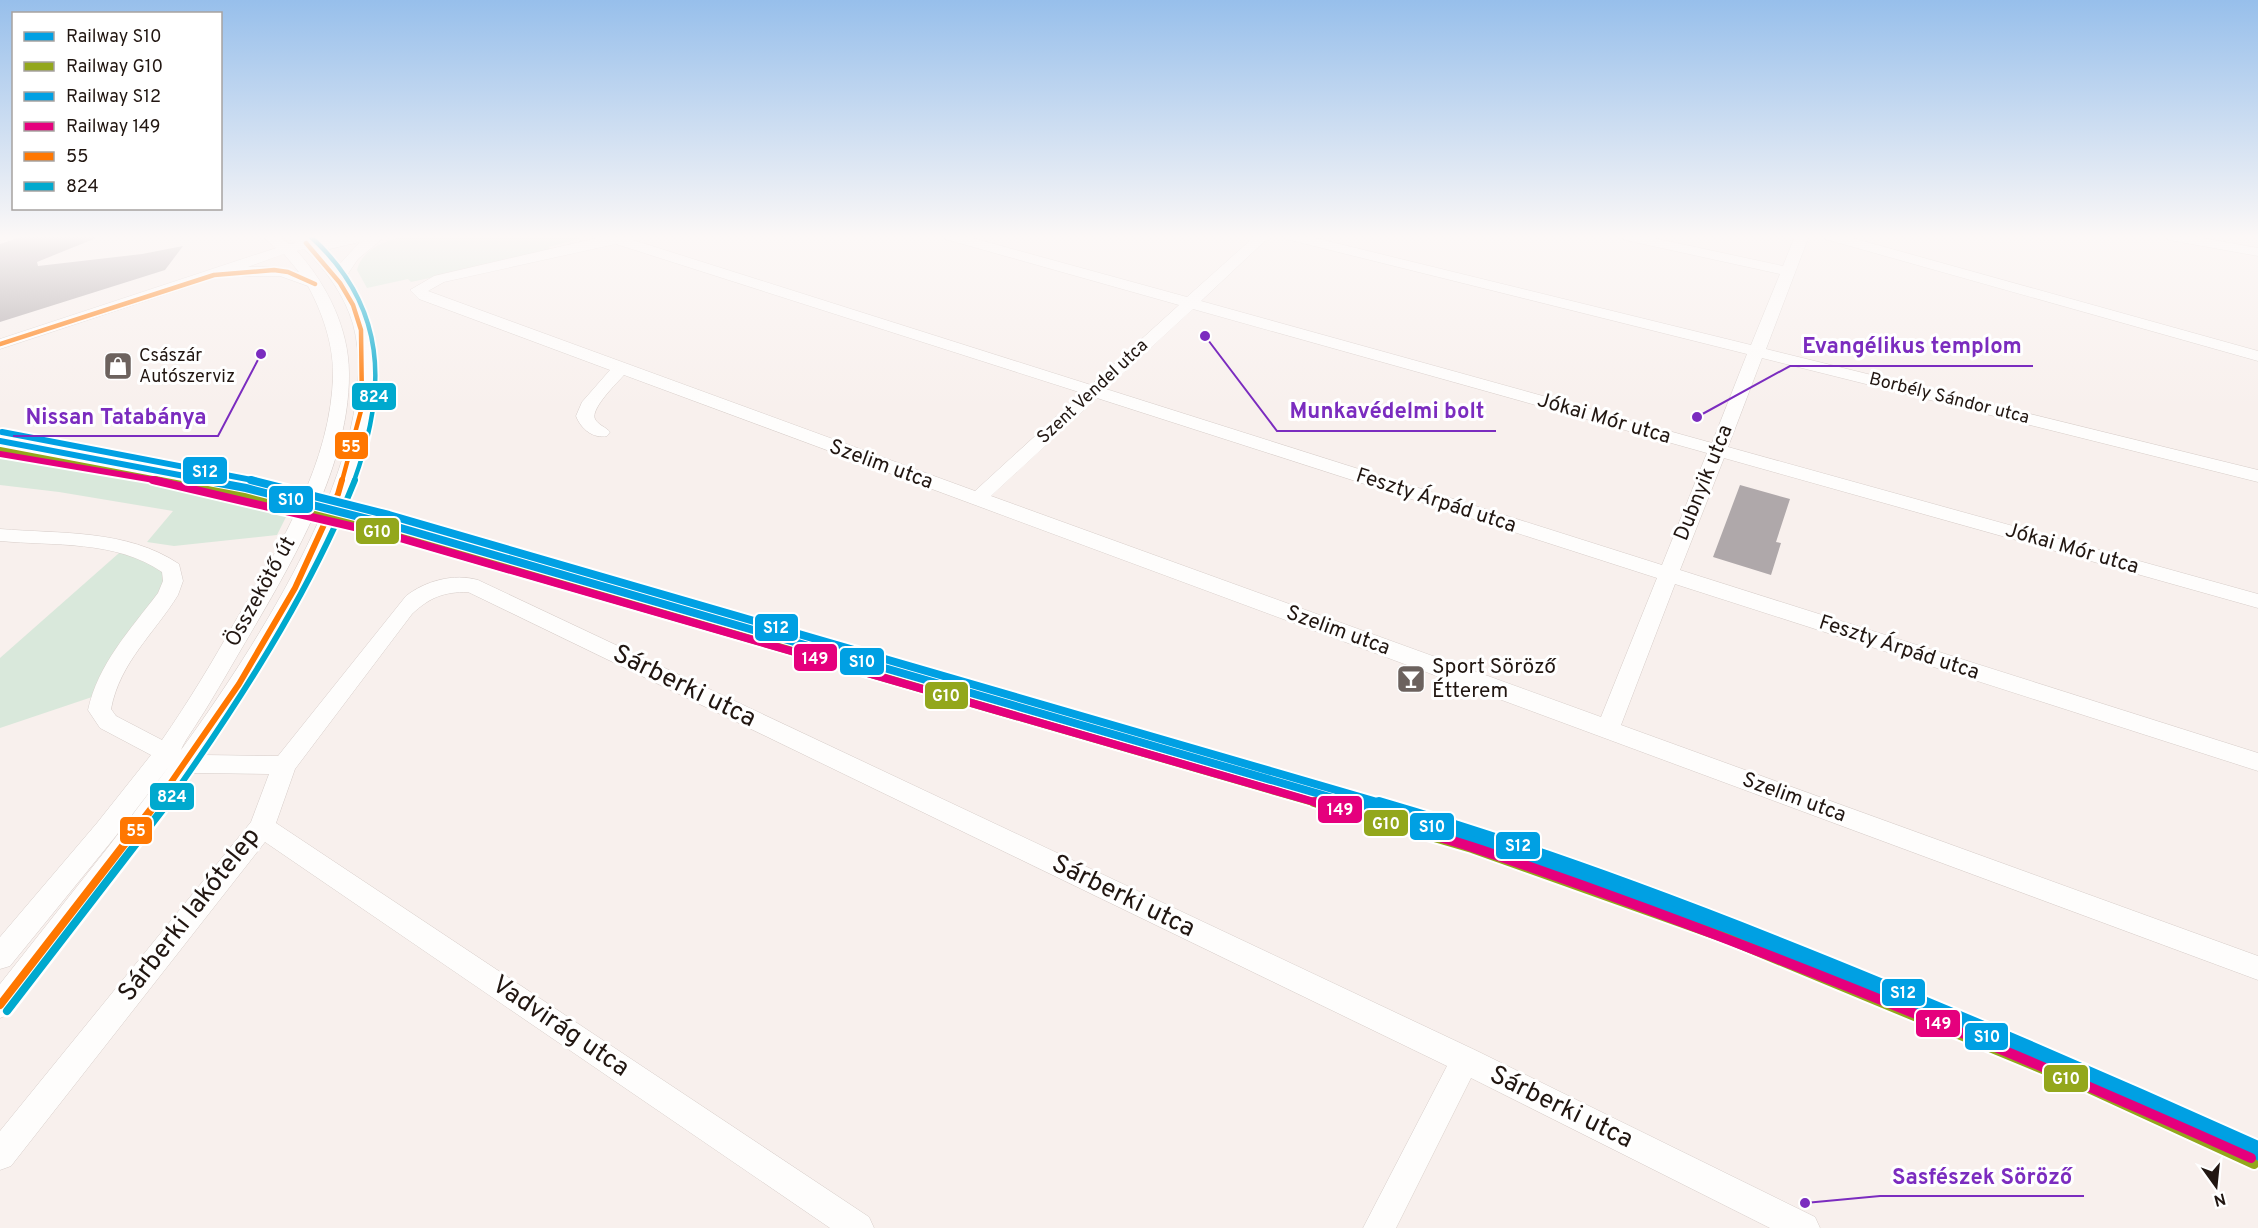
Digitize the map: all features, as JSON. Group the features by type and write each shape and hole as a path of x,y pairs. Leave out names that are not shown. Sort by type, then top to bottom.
{"street":[{"path":"0,345 158,293"},
{"name":"Összekötő út","path":"0,1005 177,758 306,510 339,400 341,371 328,293"},
{"name":"Szelim utca","path":"421,293 976,500 2258,968"},
{"name":"Feszty Árpád utca","path":"791,293 1093,392 2258,762"},
{"name":"Jókai Mór utca","path":"1154,293 2258,602"},
{"name":"Szent Vendel utca","path":"976,500 1200,293"},
{"name":"Borbély Sándor utca","path":"1523,293 2258,476"},
{"name":"Dubnyik utca","path":"1607,730 1779,293"},
{"path":"2034,293 2258,356"},
{"path":"601,432 588,424 585,416 588,406 620,369"},
{"path":"0,535 127,546 163,561 172,569 173,581 168,595 111,673 101,694 99,710 108,722 177,758 284,765"},
{"name":"Sárberki utca","path":"436,586 471,585 1465,1060 1804,1228"},
{"name":"Sárberki lakótelep","path":"0,1155 262,827 284,765 405,609 419,596 436,586"},
{"name":"Összekötő út","path":"0,957 177,758"},
{"name":"Vadvirág utca","path":"262,827 858,1228"},
{"path":"1379,1228 1465,1060"}],"green space":[{"path":"0,449 108,465 291,507 277,535 174,546 147,542 173,511 59,492 0,485"},
{"path":"127,546 145,554 173,581 101,694 0,728 0,658"}],"building":[{"path":"0,293 91,293 0,322"},
{"path":"1740,485 1790,499 1776,542 1781,543 1771,575 1713,557"}],"rail line":[{"name":"S12","path":"2,432 248,479 389,515 1478,831 1734,923 2091,1070 2258,1146"},
{"name":"S10","path":"0,441 246,488 387,524 1475,839 1731,931 2088,1078 2258,1156"},
{"name":"G10","path":"0,450 244,497 385,533 1472,848 1728,939 2084,1086 2254,1164"},
{"name":"149","path":"0,454 131,475 393,536 1478,849 1732,939 2086,1084 2251,1158"}],"transit line":[{"name":"55","path":"0,344 157,293"},
{"name":"55","path":"0,1005 110,866 175,778 239,684 295,588 338,494 362,407 361,330 358,317 347,293"},
{"name":"824","path":"7,1011 120,867 191,769 258,668 324,550 355,479 374,404 375,366 371,329 358,293"}],"place":[{"name":"Munkavédelmi bolt","path":"1205,336"},
{"name":"Nissan Tatabánya","path":"261,354"},
{"name":"Császár Autószerviz","path":"118,366"},
{"name":"Evangélikus templom","path":"1697,417"},
{"name":"Sport Söröző Étterem","path":"1411,679"},
{"name":"Sasfészek Söröző","path":"1805,1203"}]}
